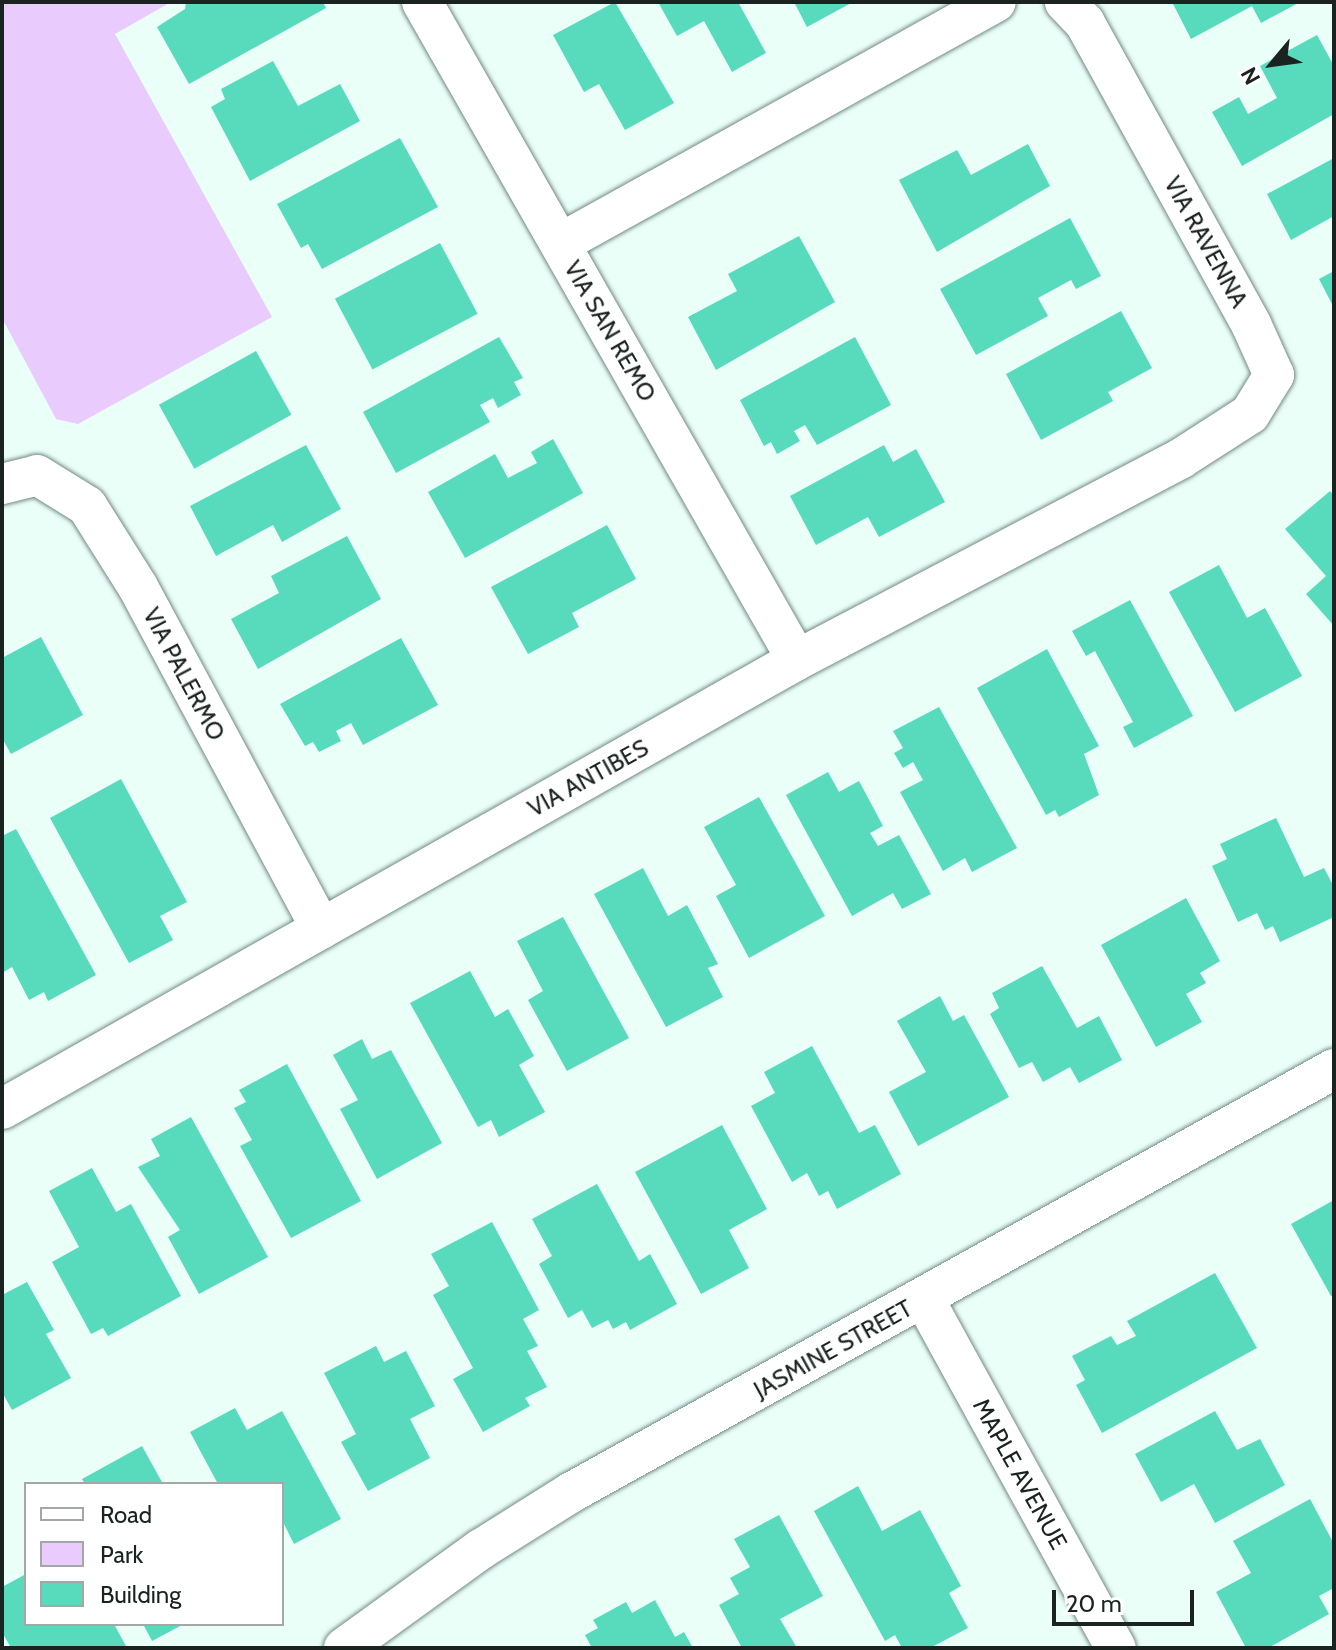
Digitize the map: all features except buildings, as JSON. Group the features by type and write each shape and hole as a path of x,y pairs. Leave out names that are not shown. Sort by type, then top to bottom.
{"street":[{"name":"VIA SAN REMO","path":"422,2 797,660"},
{"path":"561,243 996,2"},
{"name":"VIA RAVENNA","path":"1065,2 1085,23 1251,324 1274,375 1250,414 1180,459"},
{"name":"VIA ANTIBES","path":"2,1109 797,660 1180,459"},
{"name":"VIA PALERMO","path":"2,484 37,475 87,506 138,587 321,929"},
{"name":"JASMINE STREET","path":"344,1648 481,1549 572,1492 1334,1069"},
{"name":"MAPLE AVENUE","path":"924,1299 1116,1648"}],"green space":[{"path":"2,2 171,2 115,34 272,317 78,424 56,419 2,318"}]}
